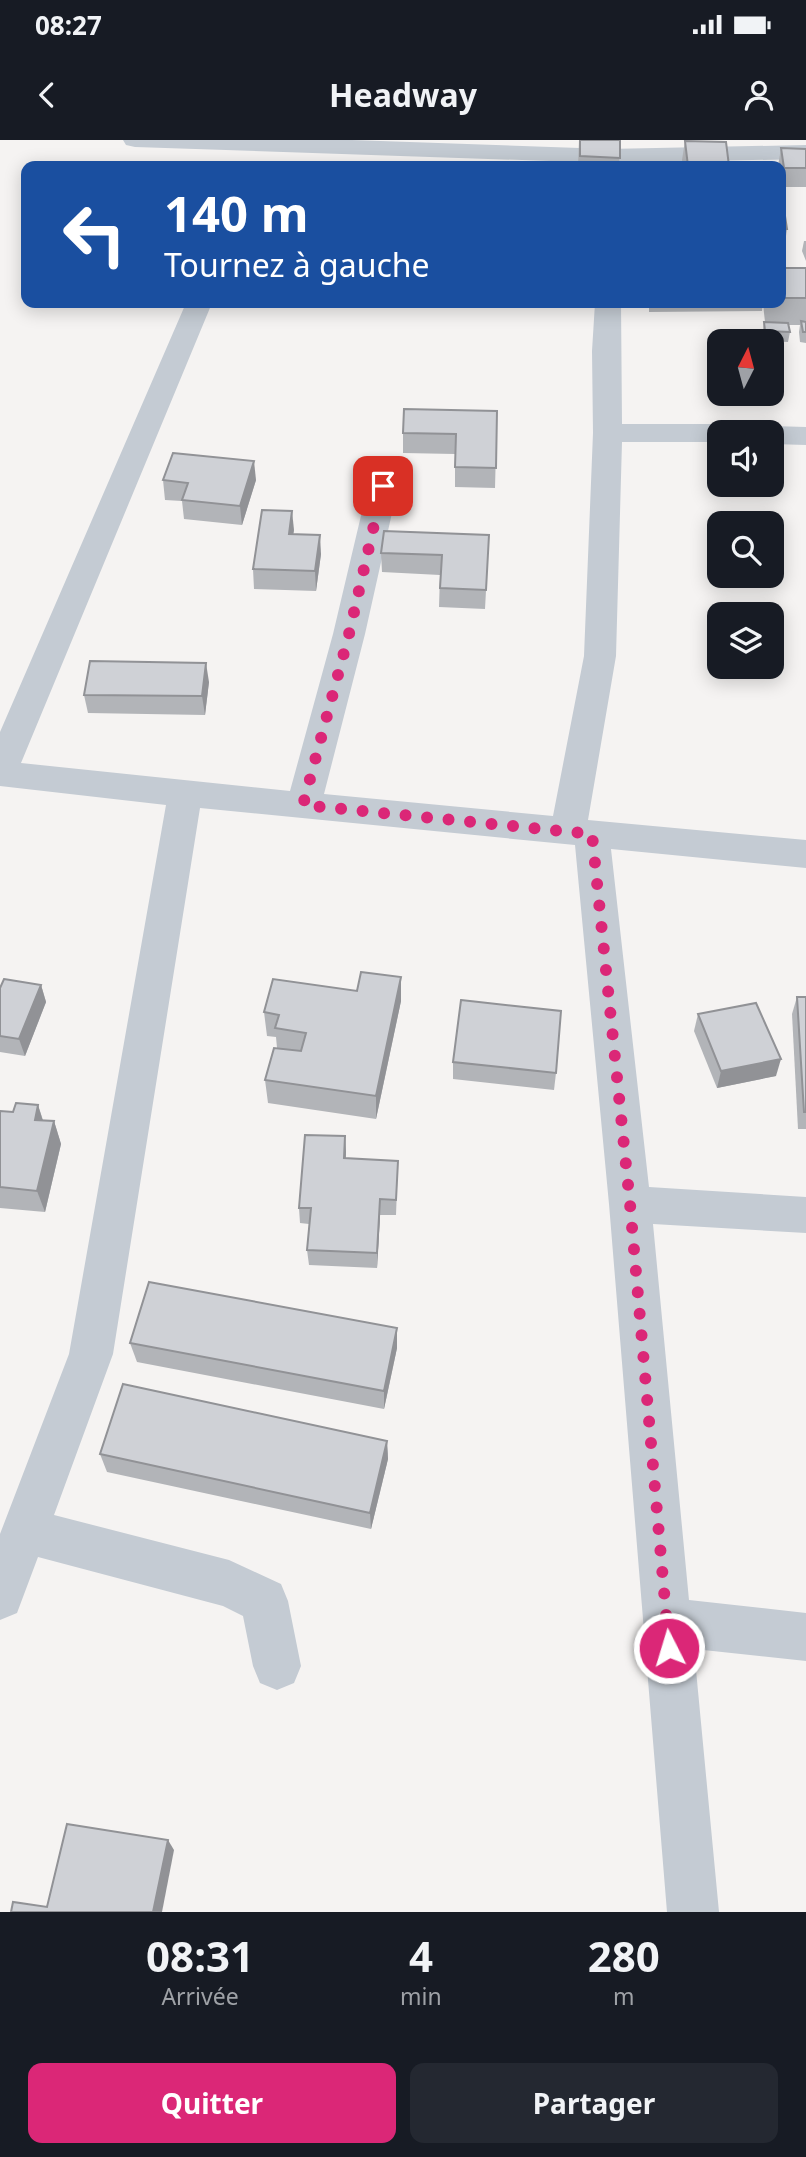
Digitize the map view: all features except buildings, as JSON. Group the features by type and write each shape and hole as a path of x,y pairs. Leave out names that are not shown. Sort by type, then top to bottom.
{"street":[{"path":"135,140 261,155 338,143 607,161 806,152"},
{"path":"197,308 0,772 185,794 806,854"},
{"path":"608,308 608,433 600,656 580,832 630,1204 693,1912"},
{"path":"608,433 707,433"},
{"path":"784,435 806,436"},
{"path":"303,805 349,634 383,486"},
{"path":"0,1596 91,1354 185,794"},
{"path":"630,1204 806,1214"},
{"path":"25,1530 229,1584 264,1601 277,1666"},
{"path":"667,1622 806,1637"}],"route":[{"path":"383,486 349,634 303,805 592,834 630,1204 669,1648"}]}
